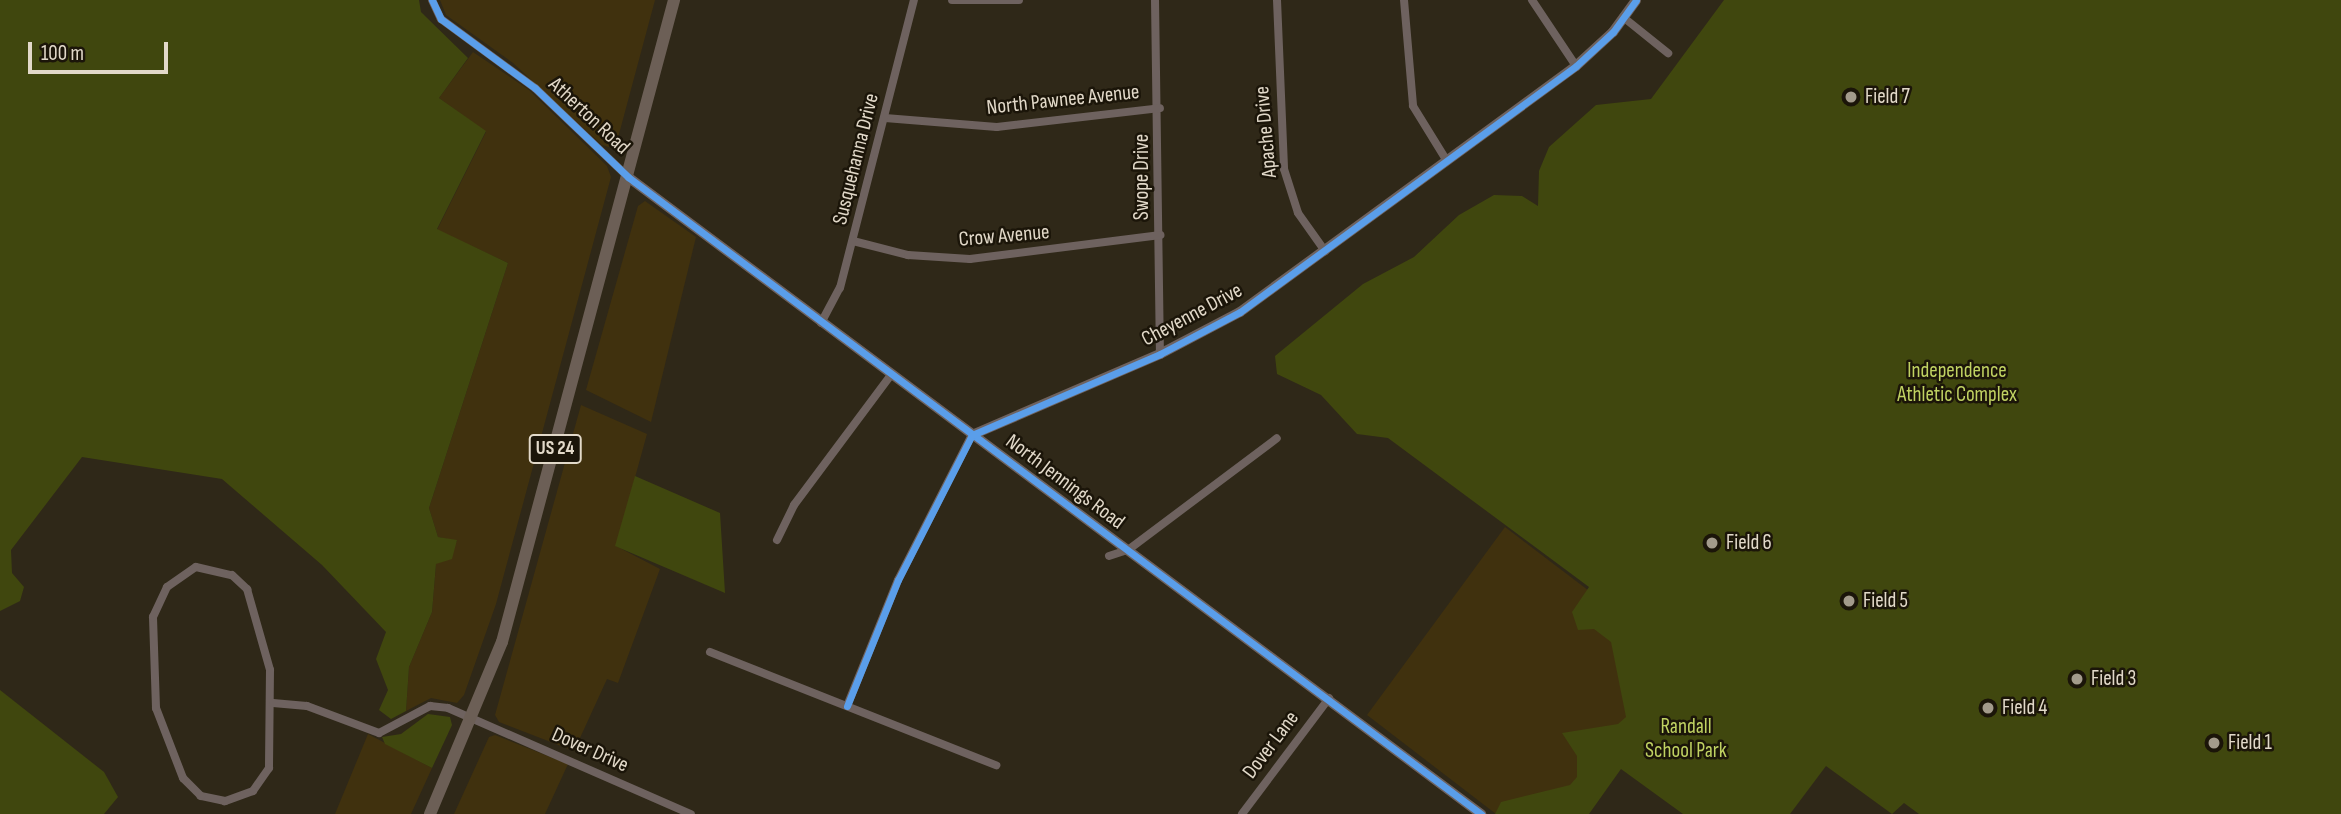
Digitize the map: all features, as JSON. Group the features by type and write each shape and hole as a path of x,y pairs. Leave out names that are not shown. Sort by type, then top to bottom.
{"highway":[{"name":"US 24","path":"430,814 474,718 510,615 674,0"}],"street":[{"name":"Atherton Road","path":"432,0 441,19 535,88 628,177"},
{"name":"Susquehanna Drive","path":"821,323 840,288 914,0"},
{"path":"952,0 1019,0"},
{"name":"Swope Drive","path":"1156,0 1160,108 1160,354"},
{"name":"Apache Drive","path":"1277,0 1284,169 1298,213 1325,251"},
{"path":"1404,0 1413,106 1447,161"},
{"path":"1532,0 1576,66"},
{"name":"Cheyenne Drive","path":"972,435 1160,354 1240,312 1576,66 1636,0"},
{"path":"1623,17 1668,53"},
{"name":"North Pawnee Avenue","path":"885,118 997,127 1160,108"},
{"name":"North Jennings Road","path":"628,177 1481,814"},
{"name":"Crow Avenue","path":"853,241 908,255 970,259 1160,235"},
{"path":"776,540 794,505 891,375"},
{"path":"847,706 898,580 972,435"},
{"path":"1109,556 1128,550 1277,439"},
{"path":"213,567 247,589 265,642 273,703 270,761 259,785 225,801 191,788 156,708 153,675 153,617 179,575 213,567"},
{"path":"710,652 996,765"},
{"name":"Dover Lane","path":"1242,814 1329,698"},
{"name":"Dover Drive","path":"273,703 307,706 379,733 430,706 474,718 691,814"}],"shaded area":[{"path":"440,0 655,0 615,149 602,145 513,63 446,15"},
{"path":"473,52 529,90 607,166 611,177 496,604 464,695 457,703 431,698 406,711 409,667 432,612 436,564 457,541 438,537 429,508 508,263 437,230 486,132 439,98"},
{"path":"645,201 696,237 651,422 586,390 638,206"},
{"path":"581,405 647,434 616,546 660,569 618,683 607,679 574,751 499,722 495,715"},
{"path":"1505,527 1822,768 1628,758 1588,814 1496,814 1367,715"},
{"path":"368,734 432,768 411,814 335,814"},
{"path":"495,735 568,764 545,814 454,814 489,737"}],"green space":[{"path":"0,0 419,0 421,12 468,58 439,98 486,131 437,229 508,263 429,508 438,537 457,540 452,559 436,564 432,612 409,667 406,711 391,719 379,710 388,690 376,659 386,632 322,565 222,479 82,457 11,550 12,573 24,587 20,601 0,611"},
{"name":"Independence Athletic Complex","path":"1724,0 2341,0 2341,814 1919,814 1904,803 1892,814 1826,766 1790,814 1683,814 1621,769 1589,814 1495,814 1501,802 1570,785 1577,777 1577,756 1562,733 1618,724 1626,717 1611,642 1594,629 1578,630 1572,612 1589,587 1388,438 1357,434 1321,395 1277,374 1275,356 1363,284 1414,257 1459,215 1494,195 1522,196 1538,206 1539,171 1549,147 1596,105 1651,99"},
{"path":"635,476 720,513 725,593 615,546"},
{"path":"0,690 104,772 118,797 104,814 0,814"},
{"path":"428,714 450,717 452,725 432,768 385,744 382,737 401,734"}],"cycle path":[{"path":"432,0 441,19 535,88 628,177 1481,814"},
{"path":"847,706 898,580 972,435 1160,354 1240,312 1576,66 1613,32 1636,0"}],"place":[{"name":"Field 7","path":"1851,97"},
{"name":"Field 6","path":"1712,543"},
{"name":"Field 5","path":"1849,601"},
{"name":"Field 3","path":"2077,679"},
{"name":"Field 4","path":"1988,708"},
{"name":"Field 1","path":"2214,743"}],"park label":[{"name":"Randall School Park","path":"1686,739"}]}
